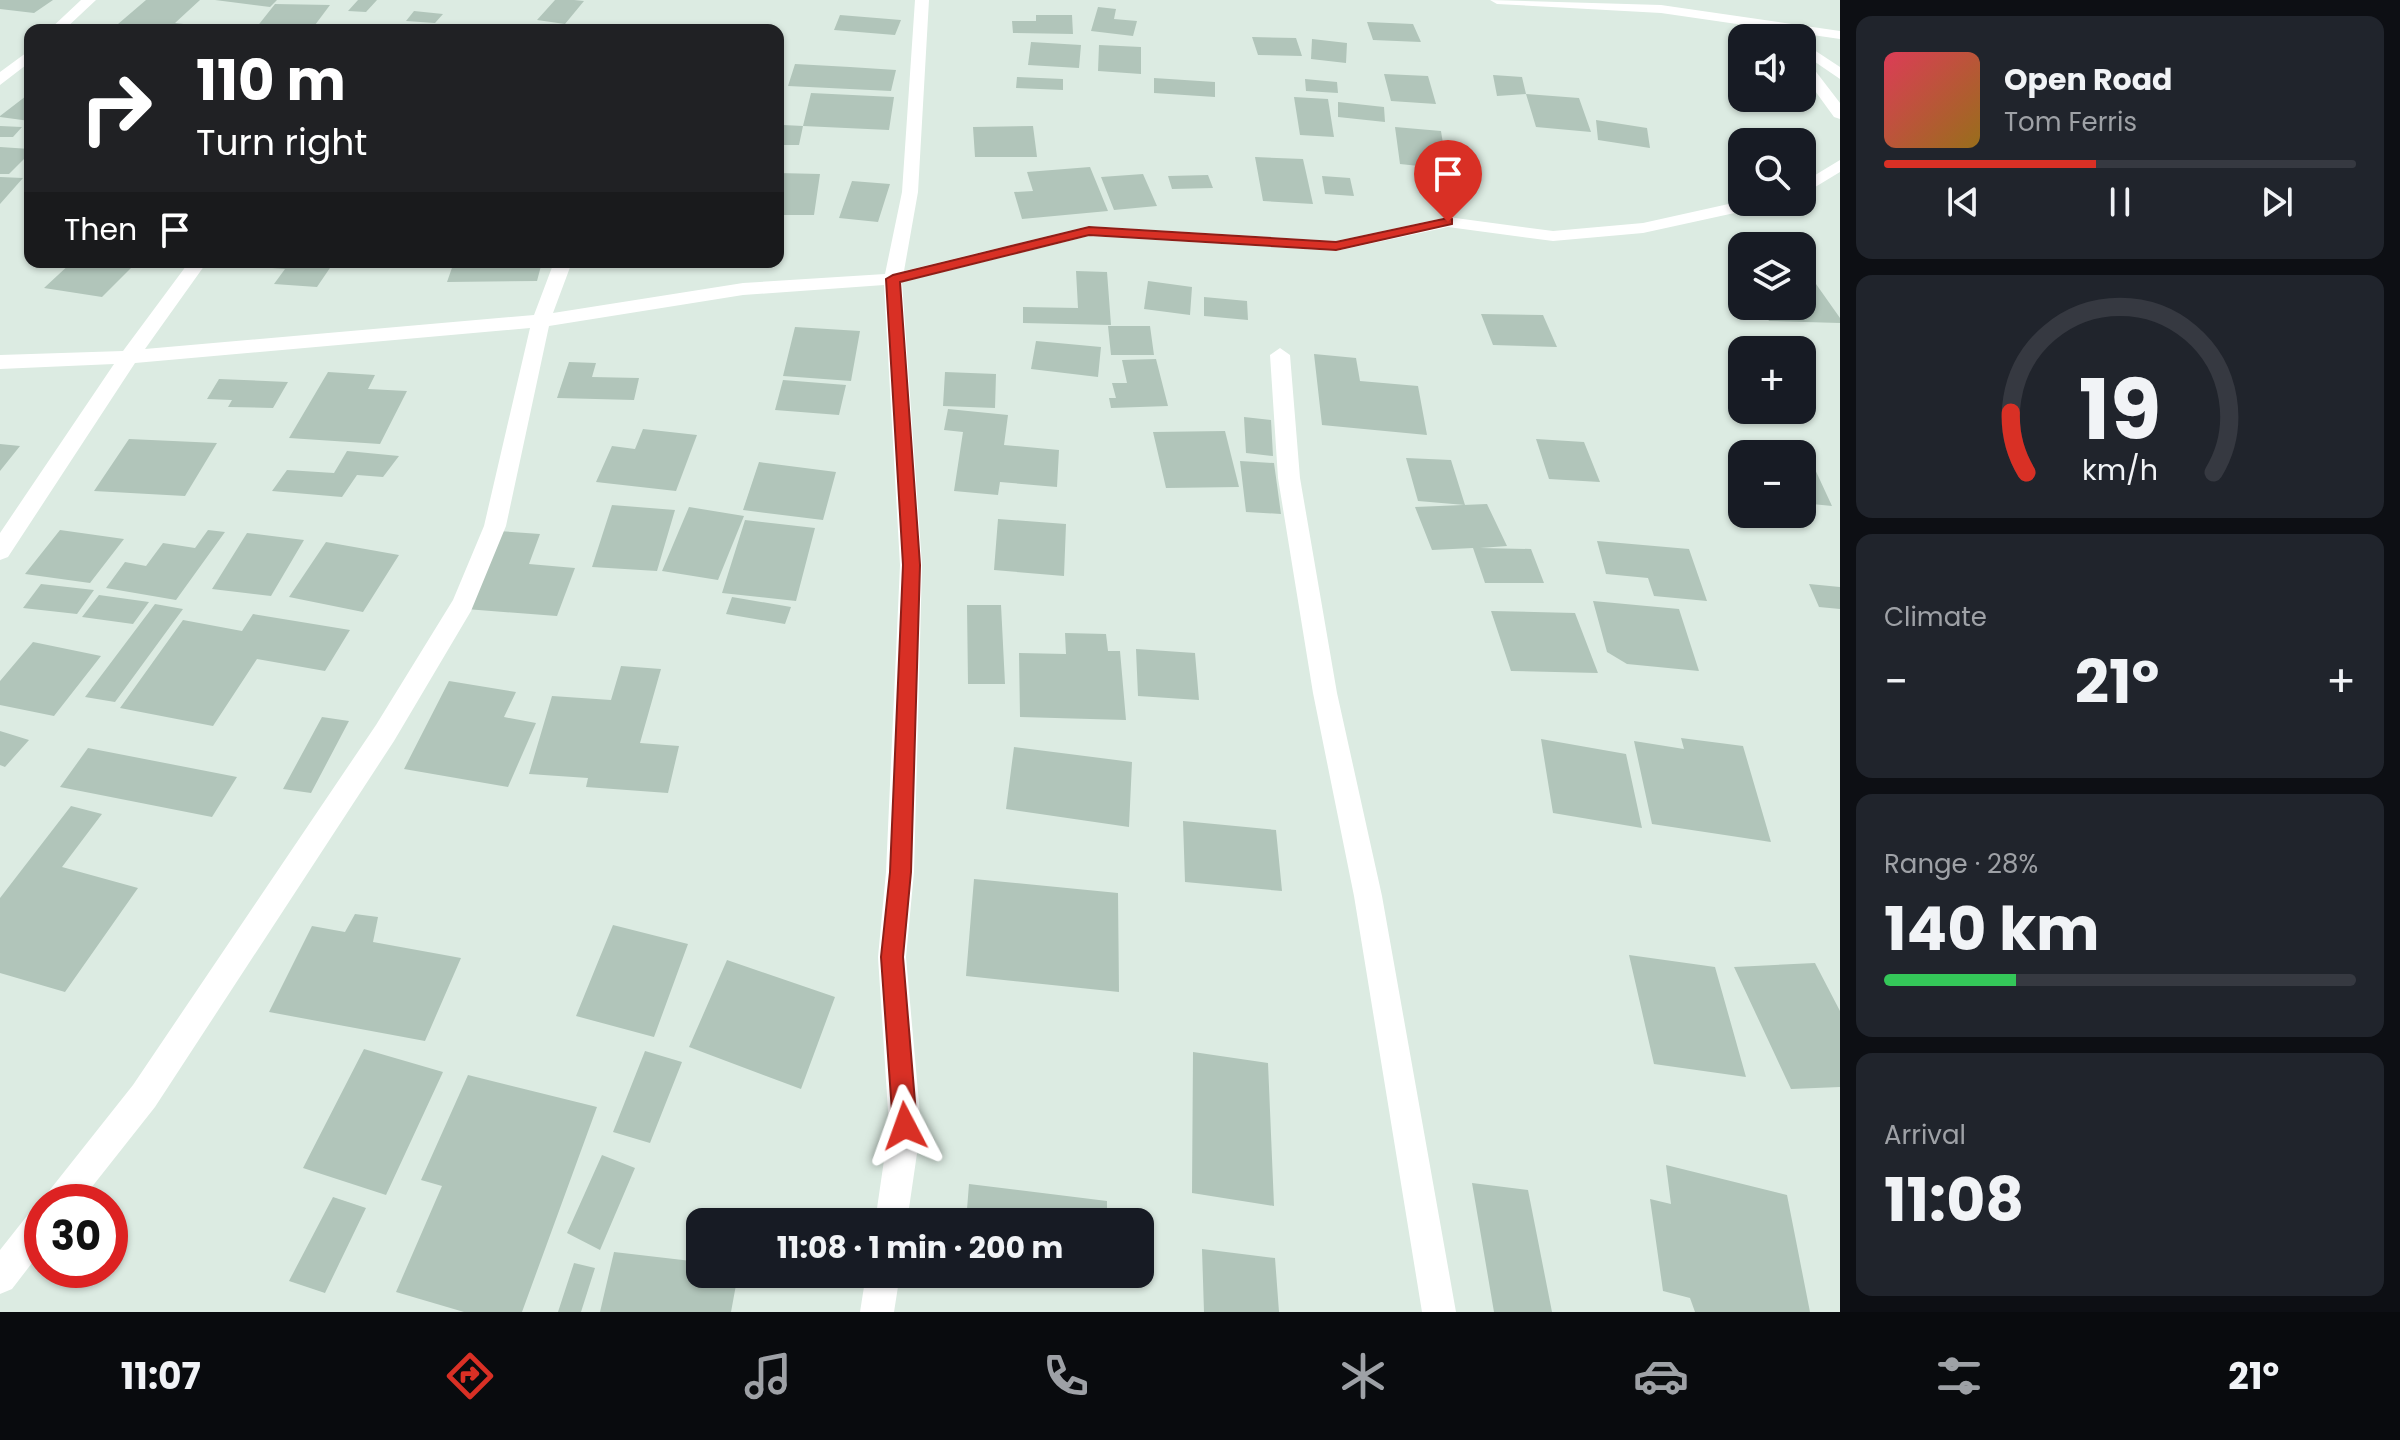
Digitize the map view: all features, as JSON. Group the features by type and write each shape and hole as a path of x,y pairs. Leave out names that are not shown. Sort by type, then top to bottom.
{"street":[{"path":"63,24 89,0"},
{"path":"893,1208 905,1126 892,957 900,872 911,565 893,279 910,192 922,0"},
{"path":"1497,0 1768,17 1840,35"},
{"path":"1768,17 1773,24"},
{"path":"1768,17 1776,24"},
{"path":"1816,56 1840,74"},
{"path":"0,80 24,59"},
{"path":"1816,82 1840,114"},
{"path":"1816,181 1840,165"},
{"path":"0,362 129,357 541,321 743,289 893,279 1089,231 1336,246 1448,222 1553,236 1643,228 1728,209"},
{"path":"0,551 129,357 194,268"},
{"path":"74,1184 144,1096 385,733 463,604 495,526 541,321 561,268"},
{"path":"1280,355 1289,478 1325,693 1371,911 1439,1312"},
{"path":"0,1277 24,1247"},
{"path":"877,1312 881,1288"}],"building":[{"path":"0,0 53,0 34,13 0,9"},
{"path":"146,0 200,0 175,23 184,24 118,24"},
{"path":"215,0 277,0 270,7"},
{"path":"358,0 377,0 366,12 348,11"},
{"path":"555,0 584,1 565,24 537,20"},
{"path":"275,4 330,5 316,24 259,24"},
{"path":"1098,7 1116,9 1114,19 1137,21 1133,36 1091,31"},
{"path":"414,11 443,14 435,23 406,21"},
{"path":"840,15 901,20 895,35 834,30"},
{"path":"1036,15 1072,15 1073,34 1013,33 1012,21 1036,21"},
{"path":"1367,22 1413,24 1421,42 1373,40"},
{"path":"1252,37 1296,38 1302,56 1258,55"},
{"path":"1312,39 1347,43 1346,63 1311,59"},
{"path":"1031,42 1081,45 1079,68 1028,65"},
{"path":"1099,45 1141,47 1141,74 1098,71"},
{"path":"795,64 896,70 891,91 788,86"},
{"path":"1384,74 1428,76 1436,104 1391,101"},
{"path":"1493,75 1522,77 1526,94 1497,96"},
{"path":"1017,77 1063,79 1063,90 1016,88"},
{"path":"1154,78 1215,82 1215,97 1154,93"},
{"path":"1305,79 1337,82 1338,93 1306,91"},
{"path":"811,93 894,97 889,130 803,126"},
{"path":"1526,94 1579,98 1591,132 1536,127"},
{"path":"1294,97 1328,99 1334,137 1300,135"},
{"path":"24,98 24,120 0,116"},
{"path":"1338,102 1384,107 1385,122 1338,117"},
{"path":"1596,120 1647,128 1650,148 1598,140"},
{"path":"784,125 803,126 799,145 784,145"},
{"path":"0,126 22,127 13,137 0,137"},
{"path":"1033,126 1037,157 975,157 973,127"},
{"path":"1395,127 1441,131 1447,169 1400,164"},
{"path":"0,147 24,149 24,159 9,174 0,174"},
{"path":"1255,157 1303,159 1313,204 1263,201"},
{"path":"1090,167 1108,211 1022,219 1014,192 1033,191 1027,172"},
{"path":"784,173 820,174 814,215 784,215"},
{"path":"1143,174 1157,206 1114,210 1101,177"},
{"path":"1208,175 1213,188 1172,189 1168,176"},
{"path":"1322,176 1350,178 1354,196 1325,194"},
{"path":"0,177 23,178 0,204"},
{"path":"852,181 890,184 878,222 839,218"},
{"path":"66,268 131,268 102,297 44,288"},
{"path":"272,268 330,268 317,287 274,284 285,269"},
{"path":"452,268 540,268 537,281 447,282"},
{"path":"1076,271 1107,272 1111,325 1023,323 1023,307 1078,308"},
{"path":"1148,281 1192,287 1190,315 1144,309"},
{"path":"1816,284 1840,318 1840,323 1769,321 1816,320"},
{"path":"1204,297 1247,301 1248,320 1204,316"},
{"path":"1481,314 1543,315 1557,347 1493,345"},
{"path":"1108,326 1150,326 1154,355 1111,355"},
{"path":"795,327 860,331 851,381 783,376"},
{"path":"1036,341 1101,347 1098,377 1031,369"},
{"path":"1314,354 1356,358 1360,381 1418,386 1427,435 1322,425"},
{"path":"1156,359 1168,406 1111,408 1109,398 1116,398 1112,383 1127,383 1122,360"},
{"path":"569,362 596,363 592,377 639,378 634,400 557,398"},
{"path":"328,372 375,375 368,389 407,391 380,444 289,438"},
{"path":"945,372 996,374 995,408 943,406"},
{"path":"219,379 288,382 273,408 228,407 232,400 207,399"},
{"path":"783,380 846,385 839,415 775,410"},
{"path":"948,409 1008,415 1004,445 1059,450 1057,487 1000,482 998,495 954,491 963,432 944,430"},
{"path":"1244,417 1271,420 1273,456 1246,453"},
{"path":"643,429 697,435 676,491 596,482 612,446 635,449"},
{"path":"1225,431 1239,487 1166,488 1153,432"},
{"path":"129,439 217,443 185,496 94,491"},
{"path":"1536,439 1584,442 1600,482 1549,479"},
{"path":"0,444 20,446 0,471"},
{"path":"347,451 399,456 383,477 357,475 342,497 272,491 287,470 334,473"},
{"path":"1406,458 1451,460 1465,505 1418,501"},
{"path":"1240,461 1274,463 1281,514 1246,512"},
{"path":"759,462 836,472 823,520 743,510"},
{"path":"1816,471 1832,506 1816,504"},
{"path":"1487,504 1507,546 1480,548 1531,549 1544,583 1485,583 1473,548 1432,550 1415,507"},
{"path":"612,505 675,510 657,571 592,567"},
{"path":"689,507 744,516 718,580 662,571"},
{"path":"998,519 1066,524 1064,576 994,570"},
{"path":"745,520 815,528 796,601 722,593"},
{"path":"60,530 124,539 90,583 25,574"},
{"path":"208,530 225,532 176,600 106,588 125,562 146,566 163,543 195,548"},
{"path":"498,531 540,534 529,564 575,568 557,616 466,609"},
{"path":"247,533 304,540 271,596 212,589"},
{"path":"1597,541 1689,549 1707,601 1654,596 1648,578 1606,574"},
{"path":"326,542 399,555 363,612 289,597"},
{"path":"41,584 94,590 77,614 23,608"},
{"path":"1809,584 1840,587 1840,609 1819,607"},
{"path":"99,595 149,602 133,624 82,617"},
{"path":"732,597 791,607 785,624 726,614"},
{"path":"1593,601 1679,609 1699,671 1627,664 1607,652"},
{"path":"155,604 183,609 115,702 85,697"},
{"path":"967,605 1001,605 1005,684 968,684"},
{"path":"1491,611 1575,613 1598,673 1511,671"},
{"path":"253,614 350,630 325,671 257,659 213,726 120,708 183,620 242,631"},
{"path":"1065,633 1106,634 1108,651 1120,651 1126,720 1020,717 1019,653 1066,654"},
{"path":"33,642 101,656 54,716 0,705 0,681"},
{"path":"1136,649 1195,653 1199,700 1138,696"},
{"path":"621,666 661,669 640,743 679,746 668,793 586,787 588,778 529,774 552,696 611,700"},
{"path":"449,681 516,692 504,717 536,723 508,787 404,769"},
{"path":"322,717 349,721 311,793 283,789"},
{"path":"0,731 29,740 5,767 0,765"},
{"path":"1681,738 1743,746 1771,842 1652,824 1634,741 1684,749"},
{"path":"1541,739 1626,754 1642,828 1553,813"},
{"path":"1014,747 1132,762 1129,827 1006,809"},
{"path":"88,748 237,777 212,817 60,787"},
{"path":"71,806 102,814 62,867 138,888 65,992 0,973 0,898"},
{"path":"1183,821 1276,830 1282,891 1185,882"},
{"path":"974,879 1118,893 1119,992 966,976"},
{"path":"355,914 378,917 373,942 461,958 425,1041 269,1012 312,926 345,932"},
{"path":"613,925 688,944 654,1037 576,1016"},
{"path":"1629,955 1715,967 1746,1077 1654,1064"},
{"path":"727,960 835,997 801,1089 689,1047"},
{"path":"1815,963 1840,1011 1840,1087 1791,1089 1734,967"},
{"path":"364,1049 443,1072 386,1195 303,1168"},
{"path":"645,1051 682,1062 650,1143 613,1132"},
{"path":"1193,1052 1268,1063 1274,1206 1192,1193"},
{"path":"468,1075 597,1107 522,1312 464,1312 396,1292 442,1186 421,1180"},
{"path":"602,1155 635,1168 600,1250 567,1233"},
{"path":"1666,1165 1787,1195 1810,1312 1695,1312 1690,1298 1663,1291 1650,1199 1671,1204"},
{"path":"1472,1183 1528,1190 1552,1312 1494,1312"},
{"path":"969,1184 1107,1201 1107,1208 967,1208"},
{"path":"333,1197 366,1208 325,1293 289,1281"},
{"path":"1202,1249 1275,1258 1279,1312 1204,1312"},
{"path":"614,1252 686,1260 686,1288 735,1288 731,1312 600,1312"},
{"path":"574,1263 595,1268 581,1312 558,1312"}],"route":[{"path":"905,1126 892,957 900,872 911,565 893,279 1089,231 1336,246 1448,222"}]}
